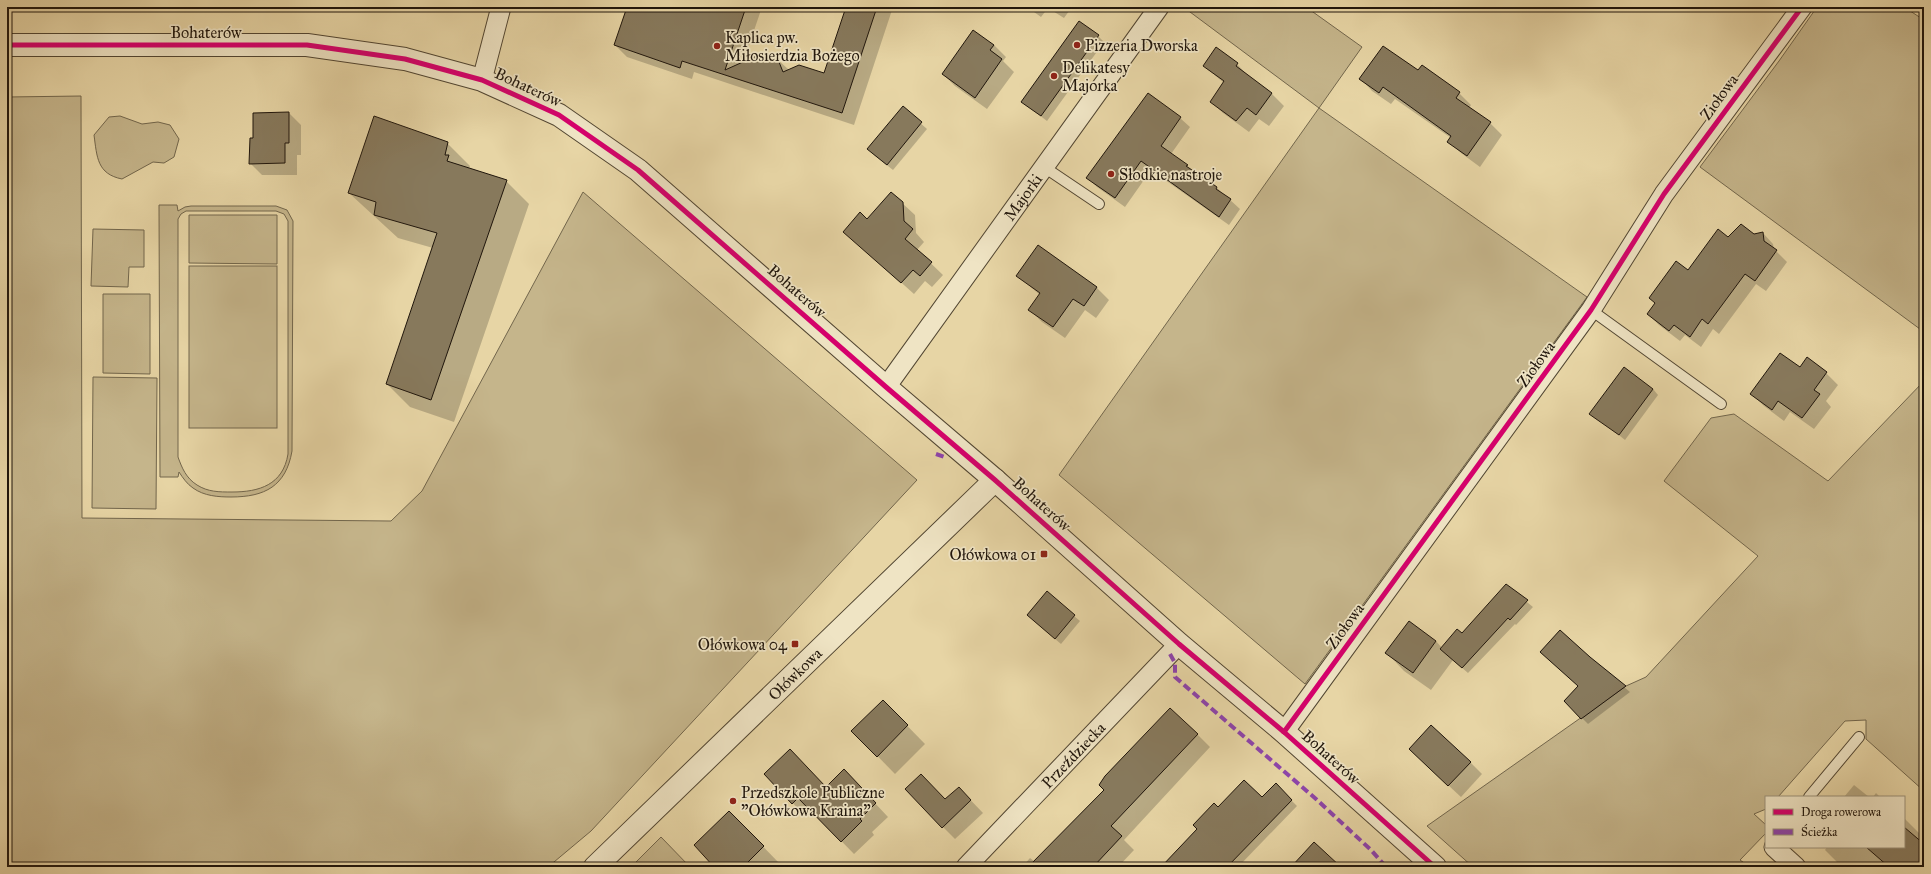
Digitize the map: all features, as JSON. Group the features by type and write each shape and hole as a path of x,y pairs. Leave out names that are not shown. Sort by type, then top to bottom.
{"street":[{"path":"482,80 501,7"},
{"name":"Majorki","path":"886,387 1159,7"},
{"name":"Ziołowa","path":"1284,732 1591,310 1664,194 1802,7"},
{"name":"Bohaterów","path":"7,45 307,45 405,59 482,80 559,115 638,170 886,387 995,480 1179,644 1284,732 1426,864"},
{"name":"Ołówkowa","path":"595,867 995,480"},
{"name":"Przeździecka","path":"966,867 1179,644"},
{"path":"1775,848 1796,867"}],"lane":[{"path":"1044,167 1100,204"},
{"path":"1591,310 1721,404"},
{"path":"1810,796 1859,737"}],"shaded area":[{"path":"1188,7 1306,7 1362,47 1319,108 1186,9"},
{"path":"1817,7 1904,7 1924,20 1924,332 1700,167 1779,61"},
{"path":"81,96 82,518 391,521 422,491 583,192 917,480 591,831 548,867 7,867 7,97"},
{"path":"1319,108 1587,297 1305,684 1059,475"},
{"path":"120,116 142,124 158,122 170,125 179,139 174,157 164,163 153,162 122,179 114,177 108,173 103,169 100,163 94,135 109,117"},
{"path":"159,205 177,205 178,211 185,207 191,206 276,206 287,210 293,221 292,451 285,473 279,481 264,492 254,495 231,497 211,496 197,491 187,483 179,472 178,477 160,477","holes":["186,211 276,211 284,214 288,221 288,454 281,473 268,485 242,492 209,490 197,485 187,476 178,457 178,219 181,214"]},
{"path":"189,215 277,215 277,264 189,263"},
{"path":"93,229 144,230 144,267 129,267 128,287 91,286"},
{"path":"189,266 277,266 277,428 189,428"},
{"path":"103,294 150,294 150,374 103,373"},
{"path":"93,377 157,378 156,509 92,508"},
{"path":"1924,381 1924,791 1866,739 1866,720 1845,721 1779,796 1765,796 1765,809 1754,814 1765,824 1765,834 1740,860 1750,867 1473,867 1427,826 1626,686 1646,677 1758,556 1664,481 1711,418 1734,414 1828,481"},
{"path":"661,837 690,867 631,867"}],"building":[{"path":"627,7 746,7 725,70 763,53 777,57 783,72 799,65 824,73 846,7 877,7 842,113 682,61 680,68 614,45"},
{"path":"1079,21 1099,35 1041,116 1021,102"},
{"path":"973,30 994,45 990,50 1002,59 975,98 942,74"},
{"path":"1383,46 1418,70 1422,65 1460,92 1456,98 1491,122 1467,156 1447,142 1451,136 1383,87 1379,93 1359,79"},
{"path":"1216,47 1238,63 1236,66 1272,93 1256,115 1247,108 1236,121 1210,102 1224,81 1203,66"},
{"path":"1148,93 1181,117 1161,146 1231,199 1219,217 1141,161 1115,198 1086,178"},
{"path":"903,106 922,122 887,165 867,149"},
{"path":"289,112 289,143 285,143 285,163 249,164 250,138 253,138 253,113"},
{"path":"374,116 448,142 445,155 449,155 447,161 507,180 431,400 386,384 437,233 374,215 376,202 348,193"},
{"path":"891,192 903,202 904,221 913,229 905,239 932,262 920,276 913,270 901,283 843,232 860,212 867,219"},
{"path":"1741,224 1754,234 1763,232 1764,241 1777,250 1755,281 1745,274 1708,324 1702,319 1690,337 1674,325 1669,331 1647,314 1655,303 1649,298 1676,261 1688,270 1718,229 1728,237"},
{"path":"1038,245 1097,287 1084,306 1073,299 1053,327 1028,310 1040,293 1016,276"},
{"path":"1780,353 1800,367 1807,357 1827,372 1814,390 1820,394 1802,418 1778,401 1772,410 1750,394"},
{"path":"1624,367 1653,389 1619,435 1589,414"},
{"path":"1506,584 1528,600 1510,620 1508,618 1462,668 1440,649 1457,629 1462,633"},
{"path":"1047,591 1075,615 1055,639 1027,615"},
{"path":"1409,621 1436,641 1413,673 1385,653"},
{"path":"1560,630 1626,686 1581,719 1564,701 1578,686 1540,652"},
{"path":"883,700 908,725 877,757 851,731"},
{"path":"1170,708 1198,734 1111,826 1122,836 1093,867 1028,867 1104,790 1099,785 1105,776"},
{"path":"1431,725 1471,762 1448,786 1409,749"},
{"path":"790,749 826,787 844,769 876,803 860,819 862,821 841,842 798,798 792,804 764,774"},
{"path":"921,774 945,799 959,787 971,800 942,828 905,789"},
{"path":"1244,780 1262,797 1276,783 1292,800 1227,867 1161,867 1197,829 1193,825 1214,803 1218,807"},
{"name":"Przedszkole Publiczne \"Ołówkowa Kraina\"","path":"729,811 764,846 743,867 714,867 694,845"},
{"path":"1905,828 1924,844 1924,867 1889,867 1867,848 1905,848"},
{"path":"1314,842 1341,867 1291,867"}],"marked path":[{"path":"936,454 947,458"},
{"path":"1170,654 1175,663 1175,677 1316,799 1371,850 1386,867"}],"cycle path":[{"path":"1284,732 1591,310 1664,194 1802,7"},
{"path":"7,45 307,45 405,59 482,80 559,115 638,170 886,387 995,480 1179,644 1284,732 1435,867"}],"place":[{"name":"Pizzeria Dworska","path":"1077,45"},
{"name":"Kaplica pw. Miłosierdzia Bożego","path":"717,46"},
{"name":"Delikatesy Majorka","path":"1054,76"},
{"name":"Słodkie nastroje","path":"1111,174"},
{"name":"Ołówkowa 01","path":"1044,554"},
{"name":"Ołówkowa 04","path":"795,644"},
{"name":"Przedszkole Publiczne \"Ołówkowa Kraina\"","path":"733,801"}]}
